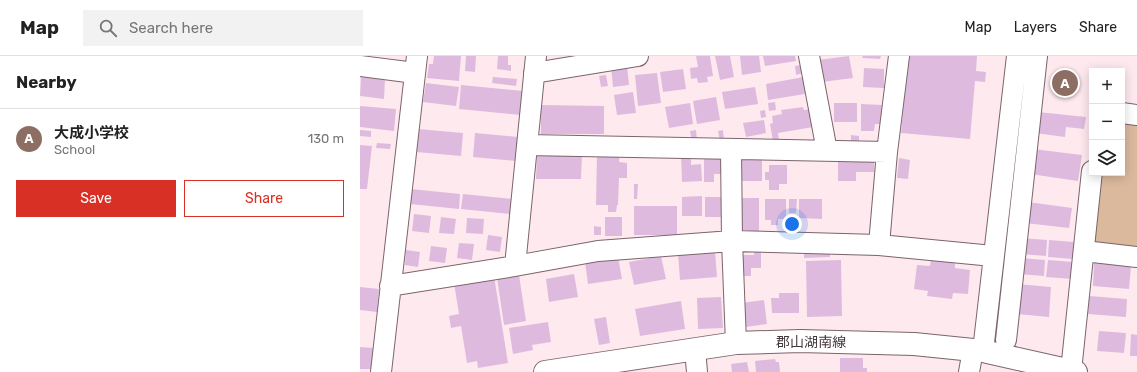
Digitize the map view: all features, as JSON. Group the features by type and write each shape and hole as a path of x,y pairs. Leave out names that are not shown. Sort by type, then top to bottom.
{"main road":[{"name":"郡山湖南線","path":"545,372 736,343 800,341 914,344 978,350 1073,371"}],"street":[{"path":"515,266 535,64 638,56"},
{"path":"809,56 827,151"},
{"path":"879,245 887,152 899,56"},
{"path":"969,372 978,350 993,256 1017,56"},
{"path":"1028,56 1002,337 1037,56"},
{"path":"360,66 416,64 381,372"},
{"path":"1125,113 1137,115"},
{"path":"527,145 887,152"},
{"path":"731,149 732,241 736,343"},
{"path":"1073,371 1092,176"},
{"path":"390,286 598,251 732,241 879,245 993,256"},
{"path":"1084,252 1137,257"},
{"path":"695,349 698,372"}],"shaded area":[{"path":"1125,119 1137,121 1137,250 1098,246 1093,241 1100,176 1125,176"}],"building":[{"path":"434,56 461,56 459,81 427,78 429,64 433,64"},
{"path":"466,56 476,56 475,72 465,71"},
{"path":"498,56 508,56 508,65 511,65 511,71 497,69"},
{"path":"696,56 710,56 713,76 707,77 708,82 698,83 697,78 691,79 690,68 698,67"},
{"path":"715,56 730,56 734,77 720,80"},
{"path":"740,56 759,56 761,72 742,75"},
{"path":"763,56 795,56 796,61 765,66"},
{"path":"849,56 853,78 822,82 818,60"},
{"path":"863,56 881,56 880,59 862,58"},
{"path":"908,56 977,56 976,71 986,72 985,82 975,81 970,139 901,133"},
{"path":"627,65 629,85 613,87 611,67"},
{"path":"802,65 803,73 796,75 795,66"},
{"path":"864,68 884,69 884,88 863,87"},
{"path":"683,69 686,89 663,92 660,72"},
{"path":"657,73 661,103 638,106 635,75"},
{"path":"606,75 608,86 601,87 599,76"},
{"path":"361,76 385,79 384,99 360,96"},
{"path":"493,77 517,79 516,86 492,83"},
{"path":"803,77 805,94 768,100 766,84"},
{"path":"426,83 459,87 456,106 423,102"},
{"path":"461,85 523,91 521,115 459,109"},
{"path":"755,87 758,104 725,109 722,92"},
{"path":"633,92 636,113 617,115 614,95"},
{"path":"716,97 720,120 697,124 693,101"},
{"path":"775,102 776,110 769,111 768,103"},
{"path":"690,103 693,124 669,128 665,107"},
{"path":"834,103 857,103 857,122 834,122"},
{"path":"861,104 882,105 881,124 875,124 874,131 861,131"},
{"path":"541,105 604,106 604,134 541,134"},
{"path":"360,106 396,109 394,131 360,127"},
{"path":"803,107 804,110 810,109 813,127 778,133 779,140 773,141 770,124 773,123 772,116 782,114 781,110"},
{"path":"765,110 766,117 761,118 760,111"},
{"path":"1038,112 1086,117 1084,129 1066,127 1065,137 1035,133"},
{"path":"764,120 766,133 746,137 743,123"},
{"path":"418,129 463,133 461,156 416,152"},
{"path":"360,130 371,131 371,137 360,136"},
{"path":"696,130 697,140 692,141 690,131"},
{"path":"723,130 724,140 720,141 718,131"},
{"path":"475,133 518,137 516,161 473,157"},
{"path":"851,135 859,136 859,144 851,144"},
{"path":"377,143 391,144 390,149 376,148"},
{"path":"360,145 372,146 367,189 360,189"},
{"path":"1033,149 1082,155 1078,181 1030,174"},
{"path":"597,152 620,153 619,162 627,163 627,178 619,178 618,205 616,212 608,212 608,205 596,205"},
{"path":"537,153 582,154 581,179 536,179"},
{"path":"681,155 691,155 691,165 701,164 702,181 682,182"},
{"path":"704,158 724,158 724,174 714,174 714,182 704,182"},
{"path":"740,158 762,158 762,181 740,181"},
{"path":"899,158 910,160 908,179 897,178"},
{"path":"847,159 874,159 874,172 856,172 856,181 838,181 838,162 847,162"},
{"path":"769,165 787,165 787,184 779,184 779,190 769,190 769,180 765,180 765,172 769,172"},
{"path":"634,184 638,184 637,199 634,199"},
{"path":"411,189 460,194 459,209 410,204"},
{"path":"463,194 512,199 510,214 461,209"},
{"path":"702,196 702,216 682,216 682,197"},
{"path":"705,197 725,197 725,217 705,217"},
{"path":"740,198 759,198 759,231 740,231"},
{"path":"765,199 786,199 786,219 778,219 778,225 771,225 771,220 765,220"},
{"path":"789,199 797,199 796,213 789,213"},
{"path":"799,199 822,199 822,219 799,218"},
{"path":"1028,202 1072,208 1069,228 1025,223"},
{"path":"634,206 677,206 677,235 634,235"},
{"path":"414,214 431,216 429,233 412,231"},
{"path":"790,216 796,216 796,227 790,227"},
{"path":"441,217 456,219 454,234 439,233"},
{"path":"605,217 622,217 622,236 605,236"},
{"path":"467,218 484,219 483,234 466,233"},
{"path":"594,226 601,227 601,235 594,235"},
{"path":"488,235 502,237 500,252 486,250"},
{"path":"1021,238 1047,240 1046,256 1020,254"},
{"path":"1049,240 1074,242 1073,259 1048,257"},
{"path":"459,243 474,244 472,260 457,258"},
{"path":"431,246 447,248 445,263 429,261"},
{"path":"406,250 420,252 418,267 405,265"},
{"path":"754,250 761,250 761,268 751,268 751,276 738,276 738,255 754,255"},
{"path":"715,251 717,277 680,280 678,254"},
{"path":"804,251 830,251 830,257 804,258"},
{"path":"661,256 666,279 634,285 629,262"},
{"path":"618,257 622,279 588,284 585,262"},
{"path":"1020,258 1045,260 1044,276 1018,274"},
{"path":"931,259 955,262 955,268 970,270 968,294 953,293 952,299 927,296 928,291 914,289 917,265 930,266"},
{"path":"841,260 842,316 807,317 806,261"},
{"path":"1048,260 1073,262 1072,279 1046,277"},
{"path":"1094,263 1131,266 1129,289 1093,286"},
{"path":"574,274 578,297 549,302 546,279"},
{"path":"519,275 526,321 504,325 497,278"},
{"path":"494,276 508,363 478,368 477,361 467,363 461,326 451,328 449,316 459,314 454,283"},
{"path":"1017,284 1051,287 1049,317 1015,314"},
{"path":"360,287 379,289 377,312 360,310"},
{"path":"779,293 799,293 799,313 772,313 771,298 779,298"},
{"path":"1089,296 1127,299 1126,317 1088,314"},
{"path":"721,297 723,328 698,329 697,298"},
{"path":"764,300 767,324 745,327 741,303"},
{"path":"681,301 685,329 640,336 635,309"},
{"path":"606,317 610,343 599,345 594,319"},
{"path":"548,322 551,342 532,345 533,350 513,354 509,328"},
{"path":"1099,331 1126,333 1124,353 1097,351"},
{"path":"1131,334 1137,335 1137,356 1130,356"},
{"path":"360,347 373,348 371,369 360,369"},
{"path":"840,358 863,358 863,368 867,368 867,372 840,372"},
{"path":"775,359 776,362 779,362 780,372 756,372 755,361"},
{"path":"747,362 749,372 732,372 731,364"}],"place":[{"name":"大成小学校","path":"1065,83"}]}
